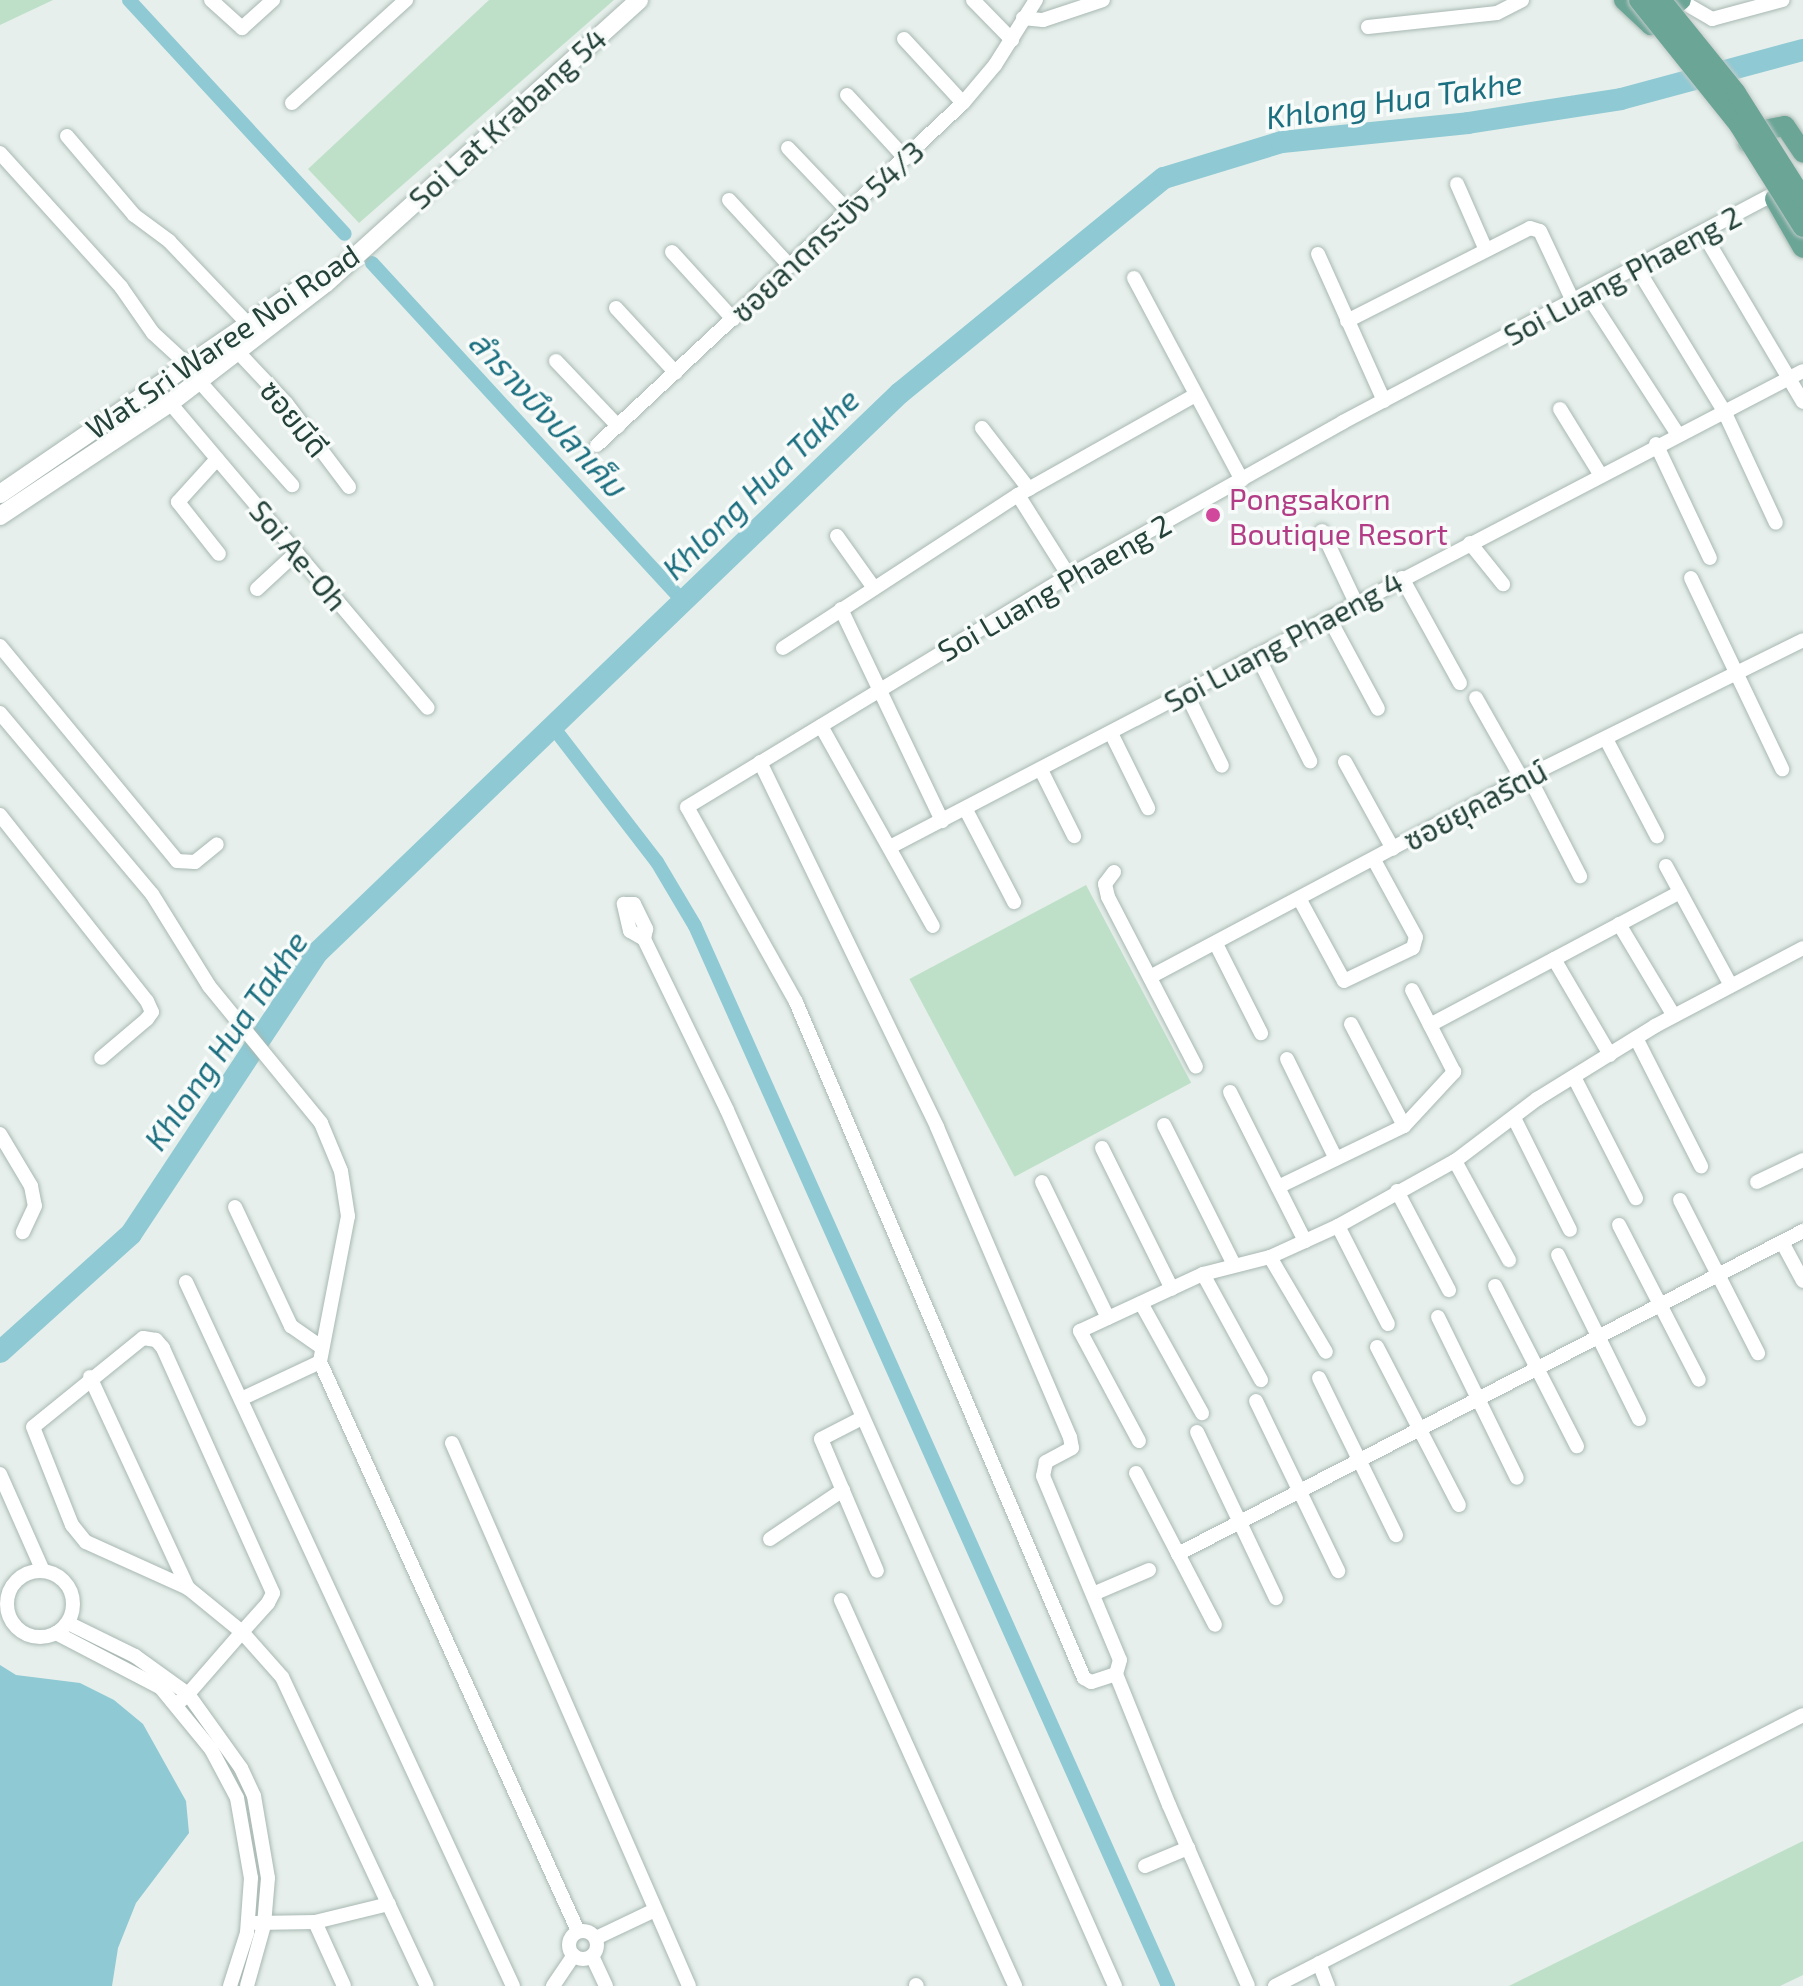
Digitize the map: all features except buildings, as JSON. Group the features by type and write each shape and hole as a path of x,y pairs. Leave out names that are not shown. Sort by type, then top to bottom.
{"main road":[{"name":"Soi Lat Krabang 54","path":"375,237 639,0"},
{"path":"1624,0 1651,25 1681,0"},
{"path":"1639,0 1739,125 1803,227"},
{"path":"1650,0 1704,65 1803,209"},
{"path":"1661,0 1736,93 1803,199"},
{"path":"1669,0 1758,113 1803,183"},
{"path":"1803,153 1785,126 1749,140 1746,150 1803,248"},
{"name":"Wat Sri Waree Noi Road","path":"0,516 170,403 195,374 249,325 375,237"},
{"name":"Wat Sri Waree Noi Road","path":"0,494 195,374 238,352 375,237"}],"street":[{"path":"211,0 236,26 244,27 273,0"},
{"path":"292,103 406,0"},
{"path":"973,0 1012,40"},
{"name":"ซอยลาดกระบัง 54/3","path":"597,445 963,103 1012,40 1036,0"},
{"path":"1023,18 1043,20 1103,0"},
{"path":"1368,27 1497,13 1522,0"},
{"path":"1681,0 1712,19 1783,0"},
{"path":"904,39 963,103"},
{"path":"847,95 905,158"},
{"path":"67,136 134,215 169,241 249,325"},
{"path":"788,148 848,211"},
{"path":"0,153 121,287 153,333 195,374 292,485"},
{"path":"1457,184 1486,250"},
{"name":"Soi Luang Phaeng 2","path":"1116,1674 1091,1682 1080,1672 796,1002 687,812 693,800 1069,576 1384,401 1772,195"},
{"path":"729,200 790,266"},
{"path":"1347,321 1486,250 1536,229 1580,298 1677,433"},
{"path":"1703,233 1797,373 1803,402"},
{"path":"672,252 733,319"},
{"path":"1318,254 1384,401"},
{"path":"1637,268 1724,411 1776,523"},
{"path":"1134,278 1194,396 1242,480"},
{"path":"616,308 676,373"},
{"name":"ซอยมีดี","path":"238,352 286,403 349,487"},
{"path":"556,361 618,426"},
{"name":"Soi Luang Phaeng 4","path":"892,846 966,810 1677,433 1797,373"},
{"path":"783,648 1023,492 1194,396"},
{"name":"Soi Ae-Oh","path":"170,403 428,708"},
{"path":"1560,409 1600,474"},
{"path":"982,428 1023,492 1069,576"},
{"path":"1656,444 1710,558"},
{"path":"217,459 178,502 219,554"},
{"path":"1322,531 1356,603"},
{"path":"837,536 874,588"},
{"path":"1470,543 1503,584"},
{"path":"257,589 297,552"},
{"path":"1402,578 1460,683"},
{"path":"1691,578 1734,675 1782,769"},
{"path":"841,609 883,688 942,821"},
{"path":"1329,618 1378,709"},
{"name":"ซอยยุคลรัตน์","path":"1150,977 1300,900 1525,777 1803,640"},
{"path":"0,646 177,861 195,862 217,844"},
{"path":"1257,655 1310,761"},
{"path":"1186,693 1222,766"},
{"path":"1476,698 1525,777 1580,876"},
{"path":"0,713 152,894 209,986 321,1123 341,1171 348,1216 320,1346 320,1362 578,1931 596,1938 655,1910"},
{"path":"821,726 892,846 933,926"},
{"path":"1111,733 1148,808"},
{"path":"1606,739 1657,836"},
{"path":"760,762 943,1140 1070,1437 1072,1448 1042,1469 1120,1660 1116,1674 1248,1986"},
{"path":"1345,762 1393,849"},
{"path":"1041,770 1074,836"},
{"path":"966,810 1014,902"},
{"path":"0,815 147,1001 152,1012 101,1058"},
{"path":"1300,900 1344,981 1413,948 1416,937 1374,860"},
{"path":"1666,866 1730,984"},
{"path":"1114,872 1105,889 1196,1067"},
{"path":"1430,1025 1680,892"},
{"path":"1619,924 1674,1016"},
{"path":"644,939 727,1110 1115,1986"},
{"path":"1216,944 1261,1033"},
{"path":"1139,1441 1080,1331 1203,1274 1233,1263 1270,1257 1338,1226 1455,1161 1514,1118 1636,1038 1730,984 1803,948"},
{"path":"1554,959 1610,1055"},
{"path":"1278,1187 1404,1126 1454,1072 1412,990"},
{"path":"1351,1024 1404,1126"},
{"path":"1636,1038 1701,1166"},
{"path":"1287,1059 1336,1159"},
{"path":"1575,1079 1636,1198"},
{"path":"1230,1092 1305,1241"},
{"path":"1514,1118 1570,1230"},
{"path":"1164,1125 1233,1263"},
{"path":"0,1134 31,1186 35,1206 23,1232"},
{"path":"1102,1148 1172,1289"},
{"path":"1757,1182 1803,1160"},
{"path":"1455,1161 1509,1260"},
{"path":"1042,1182 1108,1318"},
{"path":"1397,1191 1449,1290"},
{"path":"1680,1200 1758,1353"},
{"path":"235,1207 291,1326 320,1346"},
{"path":"1619,1225 1699,1380"},
{"path":"1338,1226 1388,1324"},
{"path":"1178,1554 1803,1231"},
{"path":"1782,1242 1803,1281"},
{"path":"1558,1255 1639,1419"},
{"path":"1270,1257 1326,1352"},
{"path":"1203,1274 1261,1380"},
{"path":"186,1282 513,1986"},
{"path":"1495,1286 1577,1446"},
{"path":"1141,1303 1202,1413"},
{"path":"1438,1317 1517,1478"},
{"path":"183,1699 242,1632 273,1593 163,1348 156,1340 134,1341 33,1427 72,1525 86,1542 188,1588 242,1632 291,1693 427,1986"},
{"path":"1377,1347 1459,1505"},
{"path":"241,1399 320,1362"},
{"path":"90,1377 188,1588"},
{"path":"1319,1378 1396,1535"},
{"path":"1256,1401 1338,1571"},
{"path":"862,1418 821,1436 877,1571"},
{"path":"1197,1432 1276,1598"},
{"path":"452,1443 689,1986"},
{"path":"1136,1473 1215,1625"},
{"path":"0,1474 43,1571"},
{"path":"770,1539 843,1490"},
{"path":"1093,1594 1149,1570"},
{"path":"43,1571 54,1574 71,1590 73,1613 62,1628 35,1637 10,1616 14,1584 43,1571"},
{"path":"841,1600 1015,1986"},
{"path":"62,1628 135,1656 183,1699 241,1768 254,1796 268,1878 264,1925 250,1979 262,1986"},
{"path":"183,1699 237,1798 248,1842 248,1921 230,1986"},
{"path":"1275,1986 1803,1715"},
{"path":"1145,1866 1188,1848"},
{"path":"248,1921 264,1925 315,1922 389,1904"},
{"path":"315,1922 344,1986"},
{"path":"574,1955 569,1942 578,1931"},
{"path":"596,1938 592,1956 606,1986"},
{"path":"574,1955 592,1956"},
{"path":"553,1986 574,1955"},
{"path":"1319,1963 1328,1986"}],"green space":[{"path":"0,0 53,0 0,25"},
{"path":"489,0 614,0 359,223 308,169"},
{"path":"1086,885 1191,1083 1015,1177 909,979"},
{"path":"1803,1841 1803,1975 1780,1986 1509,1986"}],"water":[{"path":"0,1665 16,1675 80,1683 114,1700 143,1724 186,1801 189,1833 136,1903 118,1948 112,1986 0,1986"}],"waterway":[{"name":"ลำรางบึงปลาเค็ม","path":"129,0 345,234"},
{"name":"Khlong Hua Takhe","path":"0,1352 131,1234 318,952 900,393 1164,178 1282,142 1468,123 1621,99 1803,50"},
{"name":"ลำรางบึงปลาเค็ม","path":"372,263 683,601"},
{"path":"553,727 657,862 695,926 1168,1986"}],"place":[{"name":"Pongsakorn Boutique Resort","path":"1213,515"}]}
